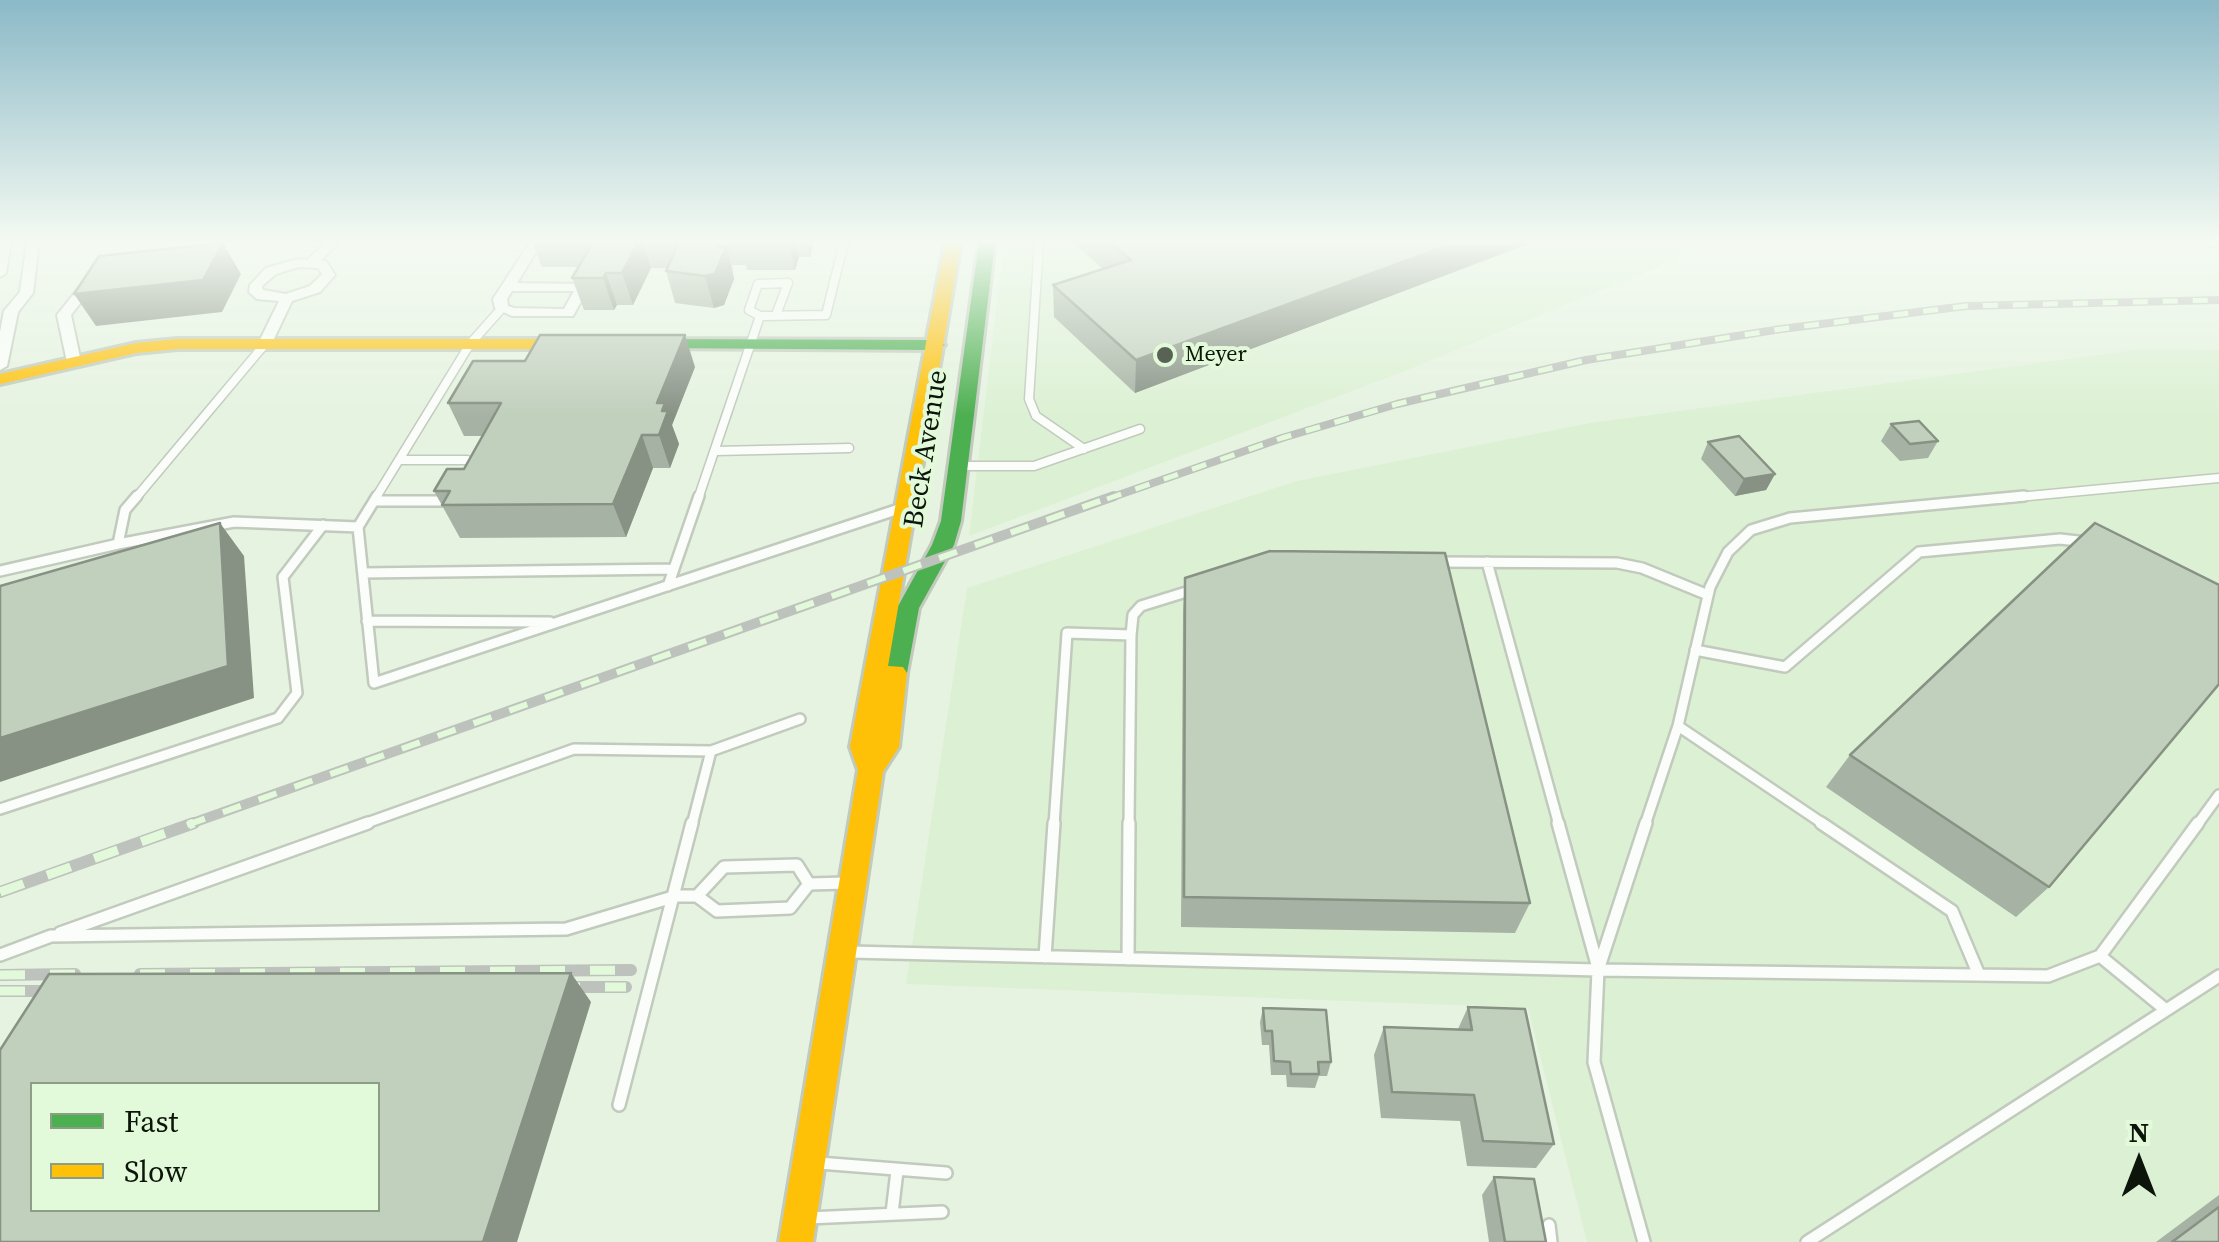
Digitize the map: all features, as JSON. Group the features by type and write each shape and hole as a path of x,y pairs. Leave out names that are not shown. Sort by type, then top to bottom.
{"street":[{"path":"74,362 64,314 76,300"},
{"path":"265,344 286,300"},
{"path":"500,300 502,308 512,312 568,312 574,300"},
{"name":"Beck Avenue","path":"871,770 862,747 944,300"},
{"name":"Beck Avenue","path":"796,1242 871,770 888,747 891,690 904,620 947,534 979,300"},
{"path":"0,366 6,307"},
{"path":"0,379 164,346 583,344"},
{"path":"639,344 936,345"}],"lane":[{"path":"752,300 749,310 760,316 826,315 830,300"},
{"path":"776,315 782,300"},
{"path":"1035,300 1028,399 1036,416 1084,449"},
{"path":"502,308 470,344 358,527 374,683 905,508"},
{"path":"668,586 754,344 760,316"},
{"path":"118,544 126,510 265,344"},
{"path":"958,466 1034,466 1140,429"},
{"path":"716,450 848,448"},
{"path":"399,460 466,460"},
{"path":"1644,1242 1594,1062 1598,970 1678,726 1708,595 1728,552 1752,530 1790,518 2219,478"},
{"path":"374,501 444,500"},
{"path":"0,572 234,522 358,527"},
{"path":"0,809 278,718 297,693 284,577 323,525"},
{"path":"1695,650 1785,668 1919,552 2060,540 2104,546"},
{"path":"1429,562 1617,564 1642,568 1708,595"},
{"path":"1487,562 1598,970"},
{"path":"362,573 674,569"},
{"path":"1128,959 1132,616 1141,606 1208,586"},
{"path":"368,620 557,622"},
{"path":"1045,957 1067,633 1131,635"},
{"path":"0,955 574,749 711,751 800,719"},
{"path":"1678,726 1952,911 1979,975"},
{"path":"619,1105 711,751"},
{"path":"842,952 2048,976 2100,956 2219,795"},
{"path":"697,896 724,867 797,865 809,884"},
{"path":"809,884 854,883"},
{"path":"51,936 566,929 676,896 697,896 717,910 790,908 809,884"},
{"path":"2100,956 2166,1010"},
{"path":"1808,1242 2219,976"},
{"path":"809,1163 946,1173"},
{"path":"892,1213 897,1171"},
{"path":"800,1218 942,1212"},
{"path":"1548,1225 1551,1242"}],"shaded area":[{"path":"997,300 1577,300 1405,371 969,536"},
{"path":"2142,349 2219,350 2219,1242 1587,1242 1528,1008 906,984 967,588 1297,481 1590,423"}],"building":[{"path":"1070,300 1299,300 1136,360"},
{"path":"540,335 685,335 657,403 665,403 662,411 668,411 659,435 642,435 613,504 442,505 450,491 434,491 447,469 464,469 501,403 448,403 473,361 525,361"},
{"path":"1919,421 1938,441 1910,444 1891,424"},
{"path":"1739,436 1775,474 1744,479 1708,442"},
{"path":"220,523 228,666 0,738 0,586"},
{"path":"2095,523 2219,585 2219,684 2049,887 1850,755"},
{"path":"1270,551 1445,553 1530,903 1184,897 1185,578"},
{"path":"571,973 483,1242 0,1242 0,1050 49,974"},
{"path":"1468,1007 1525,1009 1554,1144 1483,1141 1474,1095 1392,1092 1384,1027 1472,1030"},
{"path":"1263,1008 1326,1010 1331,1062 1318,1062 1319,1074 1291,1074 1290,1062 1274,1061 1272,1031 1265,1031"},
{"path":"1494,1177 1534,1179 1546,1242 1505,1242"},
{"path":"2219,1207 2219,1242 2172,1242"}],"railway":[{"path":"1107,499 1282,438 1397,404 1586,360 1781,329 1966,306 2219,300"},
{"path":"187,825 1114,496"},
{"path":"0,892 194,823"},
{"path":"140,974 631,970"},
{"path":"0,975 75,974"},
{"path":"555,987 626,987"},
{"path":"0,991 65,991"}],"traffic: fast":[{"path":"895,673 908,608 943,545 951,521 980,300"},
{"path":"656,344 936,345"}],"traffic: slow":[{"path":"871,770 862,747 943,300"},
{"path":"0,379 136,348 177,344 566,344"},
{"path":"796,1242 871,770 887,747 895,673"}],"place":[{"name":"Meyer","path":"1165,355"}]}
